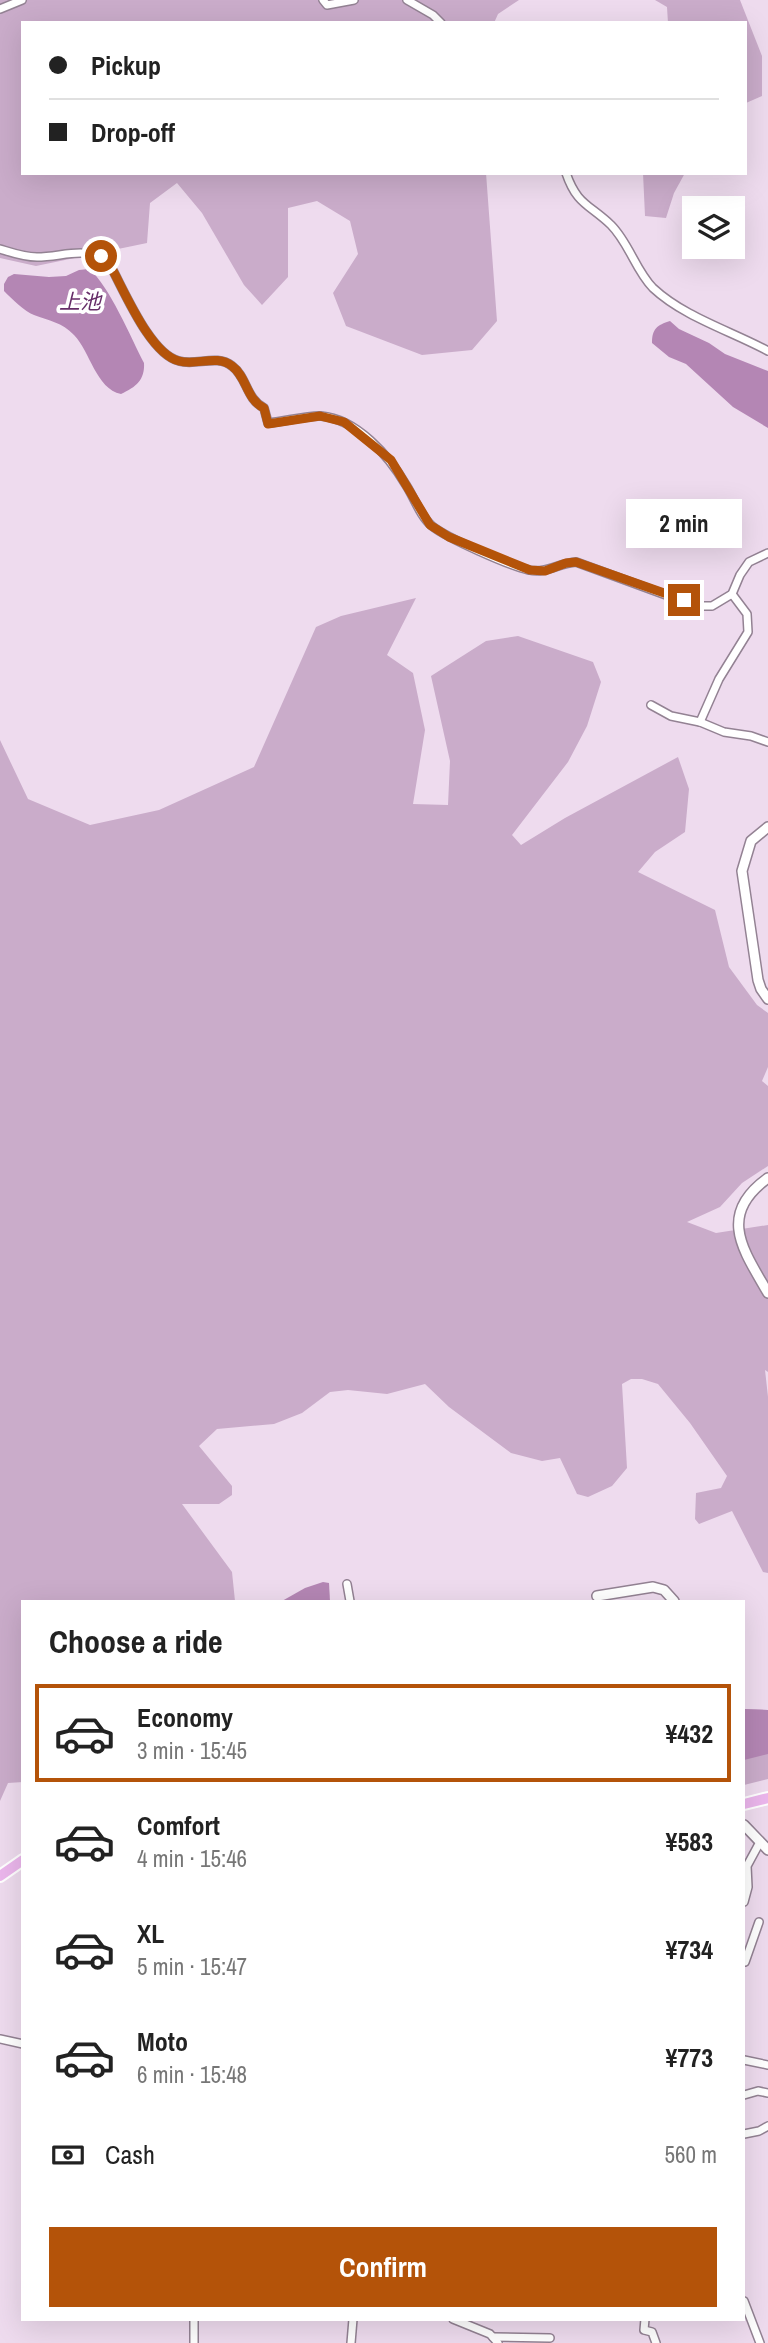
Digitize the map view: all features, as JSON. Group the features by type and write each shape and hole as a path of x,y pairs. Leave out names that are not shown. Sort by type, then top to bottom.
{"main road":[{"path":"745,1804 768,1798"},
{"path":"0,1876 21,1863"}],"street":[{"path":"0,9 22,0"},
{"path":"323,0 327,5 354,0"},
{"path":"407,0 439,21"},
{"path":"567,175 572,191 585,206 611,226 652,287 697,316 768,351"},
{"path":"0,249 19,256 58,256 90,252 101,256 110,265 148,334 163,352 179,361 224,360 234,367 256,404 264,408 268,424 320,416 344,422 391,460 430,525 449,537 530,570 545,571 576,562 702,606 712,606 732,594 745,567 754,559 768,553"},
{"path":"700,722 719,679 748,632 747,614 732,594"},
{"path":"651,705 671,716 768,742"},
{"path":"768,827 751,841 743,871 758,980 768,999"},
{"path":"768,1178 753,1191 744,1204 739,1216 739,1231 741,1246 768,1293"},
{"path":"347,1584 350,1600"},
{"path":"597,1596 653,1587 664,1590 673,1600"},
{"path":"745,1826 768,1850"},
{"path":"745,1898 748,1887 747,1866 760,1842"},
{"path":"748,1940 759,1922"},
{"path":"0,2039 21,2044"},
{"path":"745,2060 768,2065"},
{"path":"745,2095 758,2091 768,2093"},
{"path":"745,2134 768,2126"},
{"path":"745,2304 760,2343"},
{"path":"194,2321 194,2343"},
{"path":"351,2343 353,2321"},
{"path":"457,2321 496,2340 550,2338"},
{"path":"645,2321 644,2330 653,2333 656,2343"}],"shaded area":[{"path":"0,0 519,0 498,14 495,21 21,21 21,175 486,175 497,321 472,350 422,355 346,326 333,293 358,254 350,221 317,201 288,208 288,277 262,305 244,285 202,213 177,183 150,203 147,243 36,266 0,258"},
{"path":"655,0 740,0 762,56 762,96 747,103 747,21 668,21 667,7"},
{"path":"643,175 684,175 674,193 666,218 645,216"},
{"path":"416,598 387,655 413,673 425,730 413,804 448,805 450,761 431,676 486,641 518,636 593,662 601,682 587,726 568,762 512,835 521,845 678,757 689,789 685,832 655,852 638,872 715,910 729,967 757,1005 768,1013 768,1067 762,1081 768,1086 768,1166 742,1183 720,1207 687,1222 716,1233 768,1225 768,1372 765,1370 768,1397 768,1573 763,1572 732,1511 699,1524 695,1519 696,1493 721,1488 727,1476 690,1423 658,1384 631,1379 622,1384 627,1468 612,1486 588,1497 577,1494 560,1458 542,1461 511,1453 449,1407 425,1384 387,1394 348,1390 330,1392 302,1413 274,1424 217,1429 199,1446 232,1486 232,1495 219,1504 182,1504 232,1572 235,1600 21,1600 21,1782 8,1783 0,1801 0,740 28,799 90,825 159,810 254,767 316,627 341,616"},
{"path":"745,1709 768,1710 768,1779 745,1785"}],"water":[{"name":"上池","path":"89,269 112,299 144,363 143,374 138,382 121,394 105,385 80,342 69,331 30,313 4,291 8,277 14,274 66,276"},
{"path":"670,321 679,329 725,354 768,371 768,428 733,407 686,364 669,357 652,343 656,328"},
{"path":"323,1582 329,1583 330,1600 284,1600"},
{"path":"745,1709 768,1710 768,1754 745,1760"}],"route":[{"path":"101,256 110,265 148,334 163,352 179,361 224,360 241,375 256,404 264,408 268,424 320,416 344,422 391,460 426,520 449,537 530,570 545,571 576,562 684,600"}]}
